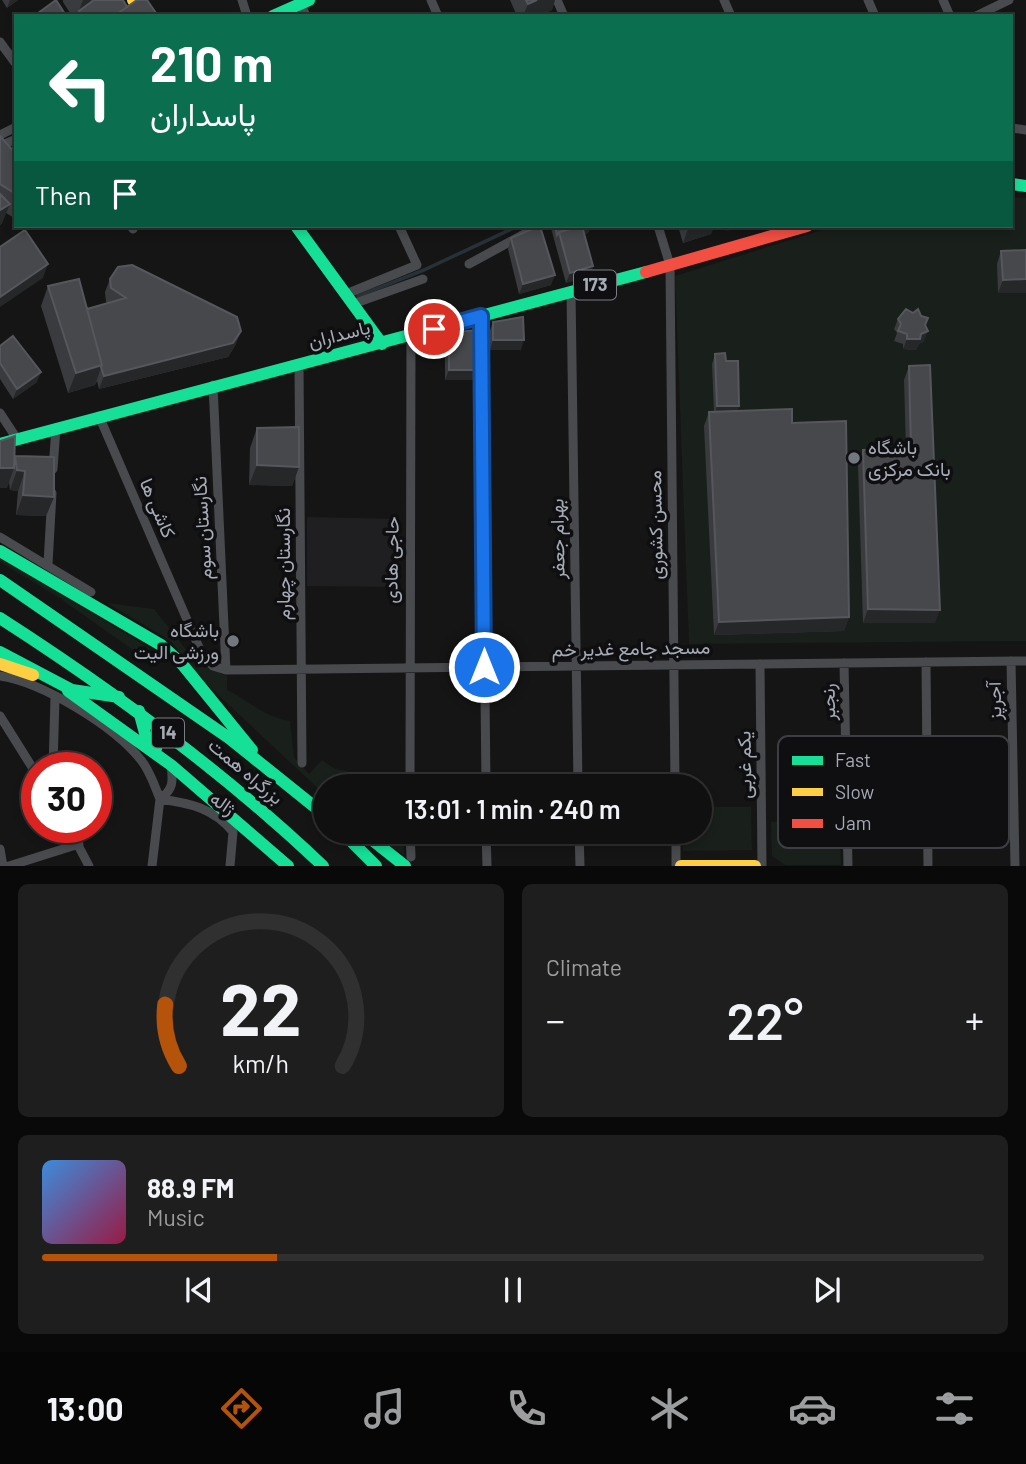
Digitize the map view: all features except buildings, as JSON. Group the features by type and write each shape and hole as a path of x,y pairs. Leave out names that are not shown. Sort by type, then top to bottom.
{"main road":[{"path":"279,14 305,6"},
{"path":"297,228 382,344"},
{"name":"پاسداران","path":"0,444 214,385 382,344 670,265 766,232 793,228"},
{"path":"3,543 162,645 182,664 264,764"},
{"name":"بزرگراه همت","path":"0,580 83,633 264,764 313,805"},
{"name":"بزرگراه همت","path":"0,618 139,711 250,797 323,866"},
{"path":"0,652 54,681 171,765 288,866"},
{"path":"0,664 93,697 119,698"},
{"path":"139,711 146,737 171,765"},
{"path":"354,844 376,866"},
{"path":"381,844 408,861"},
{"path":"679,866 755,866"}],"street":[{"path":"980,14 1009,0"},
{"path":"0,42 14,61"},
{"path":"349,299 417,265 400,228"},
{"path":"469,264 535,228"},
{"name":"محسن کشوری","path":"659,228 670,265 675,774"},
{"path":"349,299 423,279"},
{"name":"بهرام جعفر","path":"570,291 578,774"},
{"path":"481,316 486,774"},
{"name":"حاجی هادی","path":"410,774 411,335"},
{"name":"نگارستان چهارم","path":"299,364 302,763"},
{"name":"نگارستان سوم","path":"214,385 226,670"},
{"path":"0,413 17,439"},
{"name":"کاشی ها","path":"99,416 201,652 213,666 226,670"},
{"path":"48,564 56,428"},
{"path":"3,543 48,564 92,592"},
{"name":"آجرپز","path":"1011,661 1015,866"},
{"name":"مسجد جامع غدیر خم","path":"226,670 1026,661"},
{"path":"926,662 927,736"},
{"name":"رنجبر","path":"844,663 845,736"},
{"name":"یکم غربی","path":"760,664 762,866"},
{"path":"0,676 20,679 55,698 120,739 142,761 160,799 152,866"},
{"path":"53,752 55,698"},
{"path":"0,716 23,752"},
{"path":"160,799 170,792 173,782 171,765"},
{"name":"ژاله","path":"160,799 186,802 211,812 226,823 233,832 230,866"},
{"path":"9,866 79,844 89,866"},
{"path":"486,844 487,866"},
{"path":"579,844 580,866"},
{"path":"677,844 679,866"},
{"name":"رنجبر","path":"848,848 848,866"},
{"path":"928,848 928,866"},
{"path":"0,849 3,866"}],"shaded area":[{"name":"باشگاه بانک مرکزی","path":"1013,197 1026,198 1026,641 689,644 675,276 829,228 1013,228"},
{"path":"307,517 400,519 400,587 307,586"},
{"path":"0,556 154,651 147,660 58,597 0,562"},
{"path":"107,603 154,609 196,662 227,676 227,690 265,712 290,721 294,757 309,774 322,760 335,769 347,771 347,774 313,774 313,784 198,676 171,641"},
{"path":"712,807 751,807 752,850 683,851 683,844 712,844"},
{"path":"771,822 778,822 778,848 840,848 841,865 785,865 772,856"},
{"path":"388,844 404,844 404,855"}],"waterway":[{"path":"358,296 424,270 514,228"}],"traffic: fast":[{"path":"278,14 309,0"},
{"path":"1013,184 1026,186"},
{"path":"297,228 382,344"},
{"path":"0,444 646,272"},
{"path":"0,551 161,645 182,664 252,750"},
{"path":"0,580 229,738 313,806"},
{"path":"0,618 168,734 247,798 323,866"},
{"path":"0,652 72,690 119,697"},
{"path":"68,691 171,765 288,866"},
{"path":"139,711 146,737 156,749"},
{"path":"354,844 376,866"},
{"path":"377,844 405,866"}],"traffic: slow":[{"path":"133,0 143,14"},
{"path":"0,664 33,675"},
{"path":"681,866 755,866"}],"traffic: jam":[{"path":"646,272 800,228"}],"place":[{"name":"باشگاه بانک مرکزی","path":"854,458"},
{"name":"باشگاه ورزشی الیت","path":"233,641"}],"route":[{"path":"434,329 481,316 484,667"}]}
